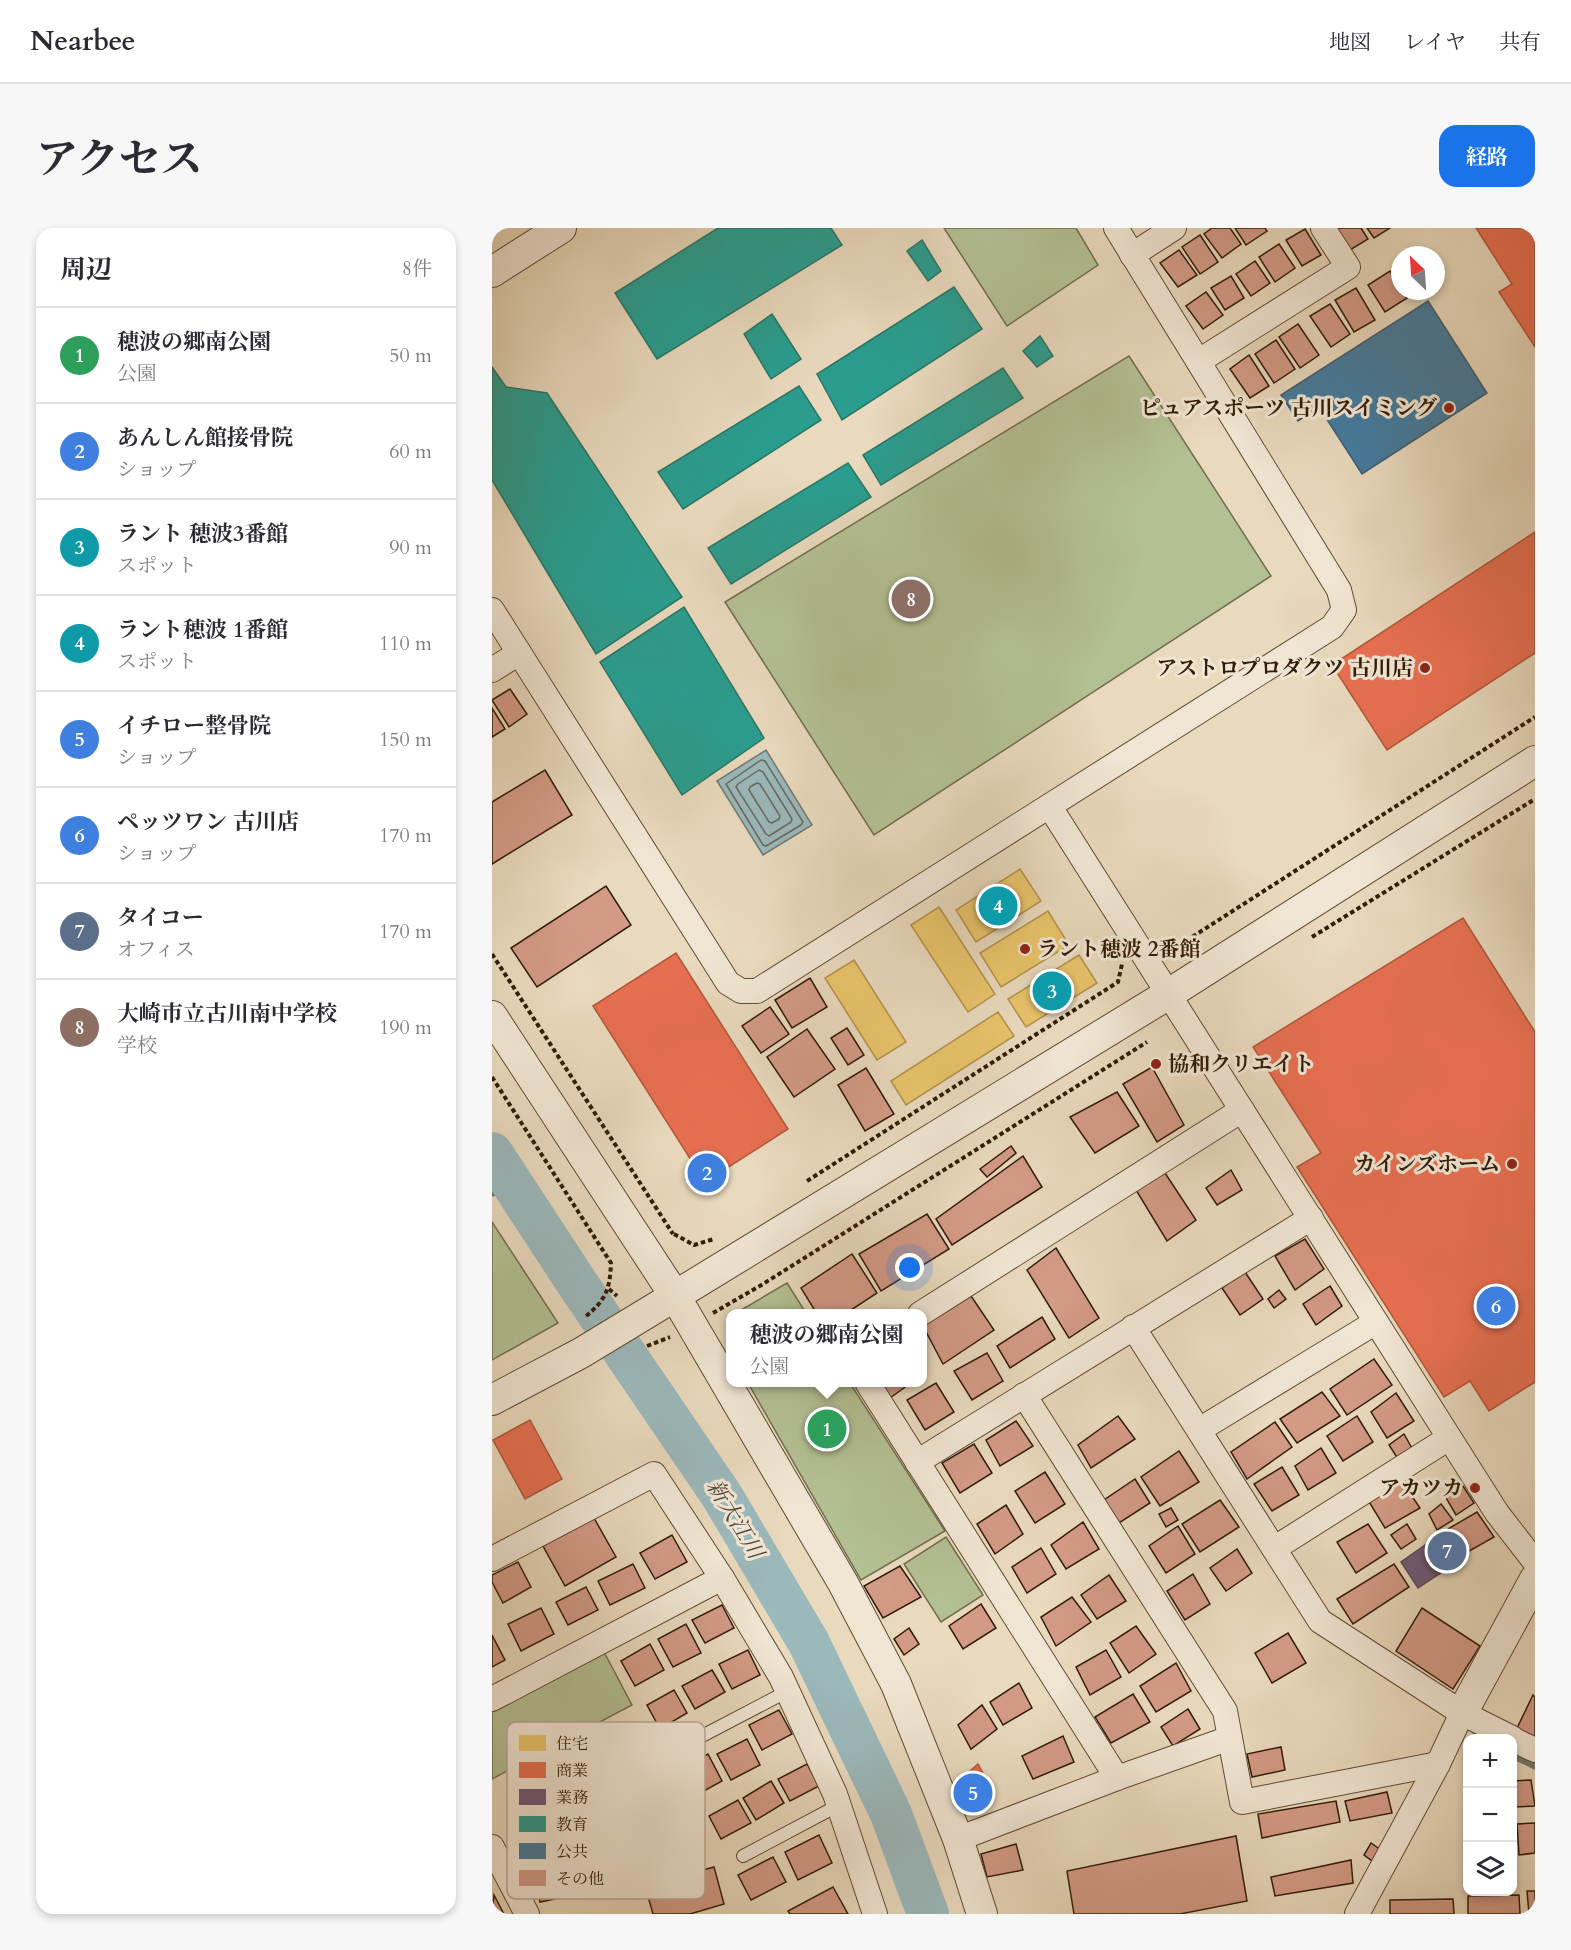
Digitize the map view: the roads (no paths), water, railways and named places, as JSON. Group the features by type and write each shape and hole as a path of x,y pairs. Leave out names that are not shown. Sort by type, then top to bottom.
{"street":[{"path":"492,272 561,228"},
{"path":"492,610 728,983 741,991 757,992 1332,627 1344,610 1339,590 1116,228"},
{"path":"1132,255 1174,228"},
{"path":"1199,361 1347,267 1323,228"},
{"path":"492,670 519,653"},
{"path":"492,1400 581,1353 1167,995 1535,761"},
{"path":"1050,807 1497,1514 1535,1562"},
{"path":"492,1016 675,1296 726,1383"},
{"path":"927,1310 1242,1110"},
{"path":"917,1462 1311,1218"},
{"path":"1199,1430 1376,1322"},
{"path":"1132,1328 1320,1621 1462,1713 1502,1734"},
{"path":"728,1387 843,1583 896,1684 958,1839 982,1914"},
{"path":"870,1387 1117,1778"},
{"path":"1024,1395 1225,1711 1242,1802 1438,1764"},
{"path":"1275,1548 1449,1438"},
{"path":"492,1559 654,1474 722,1578 782,1677 839,1805 875,1914"},
{"path":"492,1699 722,1578"},
{"path":"1358,1914 1438,1764 1462,1713 1535,1579"},
{"path":"958,1839 1117,1778 1230,1738"},
{"path":"1517,1741 1535,1750"},
{"path":"492,1847 507,1876"},
{"path":"519,1899 527,1914"}],"lane":[{"path":"705,1734 788,1691"},
{"path":"743,1856 839,1805"}],"water":[{"path":"766,750 812,825 763,855 717,781"}],"waterway":[{"name":"新大江川","path":"492,1153 577,1283 722,1496 809,1643 891,1814 928,1914"},
{"path":"492,1193 515,1187"},
{"path":"1517,1757 1535,1766"}],"place":[{"name":"ピュアスポーツ 古川スイミング","path":"1449,408"},
{"name":"大崎市立古川南中学校","path":"911,599"},
{"name":"アストロプロダクツ 古川店","path":"1425,668"},
{"name":"ラント穂波 1番館","path":"998,906"},
{"name":"ラント穂波 2番館","path":"1025,949"},
{"name":"ラント 穂波3番館","path":"1052,991"},
{"name":"協和クリエイト","path":"1156,1064"},
{"name":"カインズホーム","path":"1512,1164"},
{"name":"あんしん館接骨院","path":"707,1173"},
{"name":"ペッツワン 古川店","path":"1496,1306"},
{"name":"穂波の郷南公園","path":"827,1429"},
{"name":"アカツカ","path":"1475,1488"},
{"name":"タイコー","path":"1447,1551"},
{"name":"イチロー整骨院","path":"973,1793"}]}
